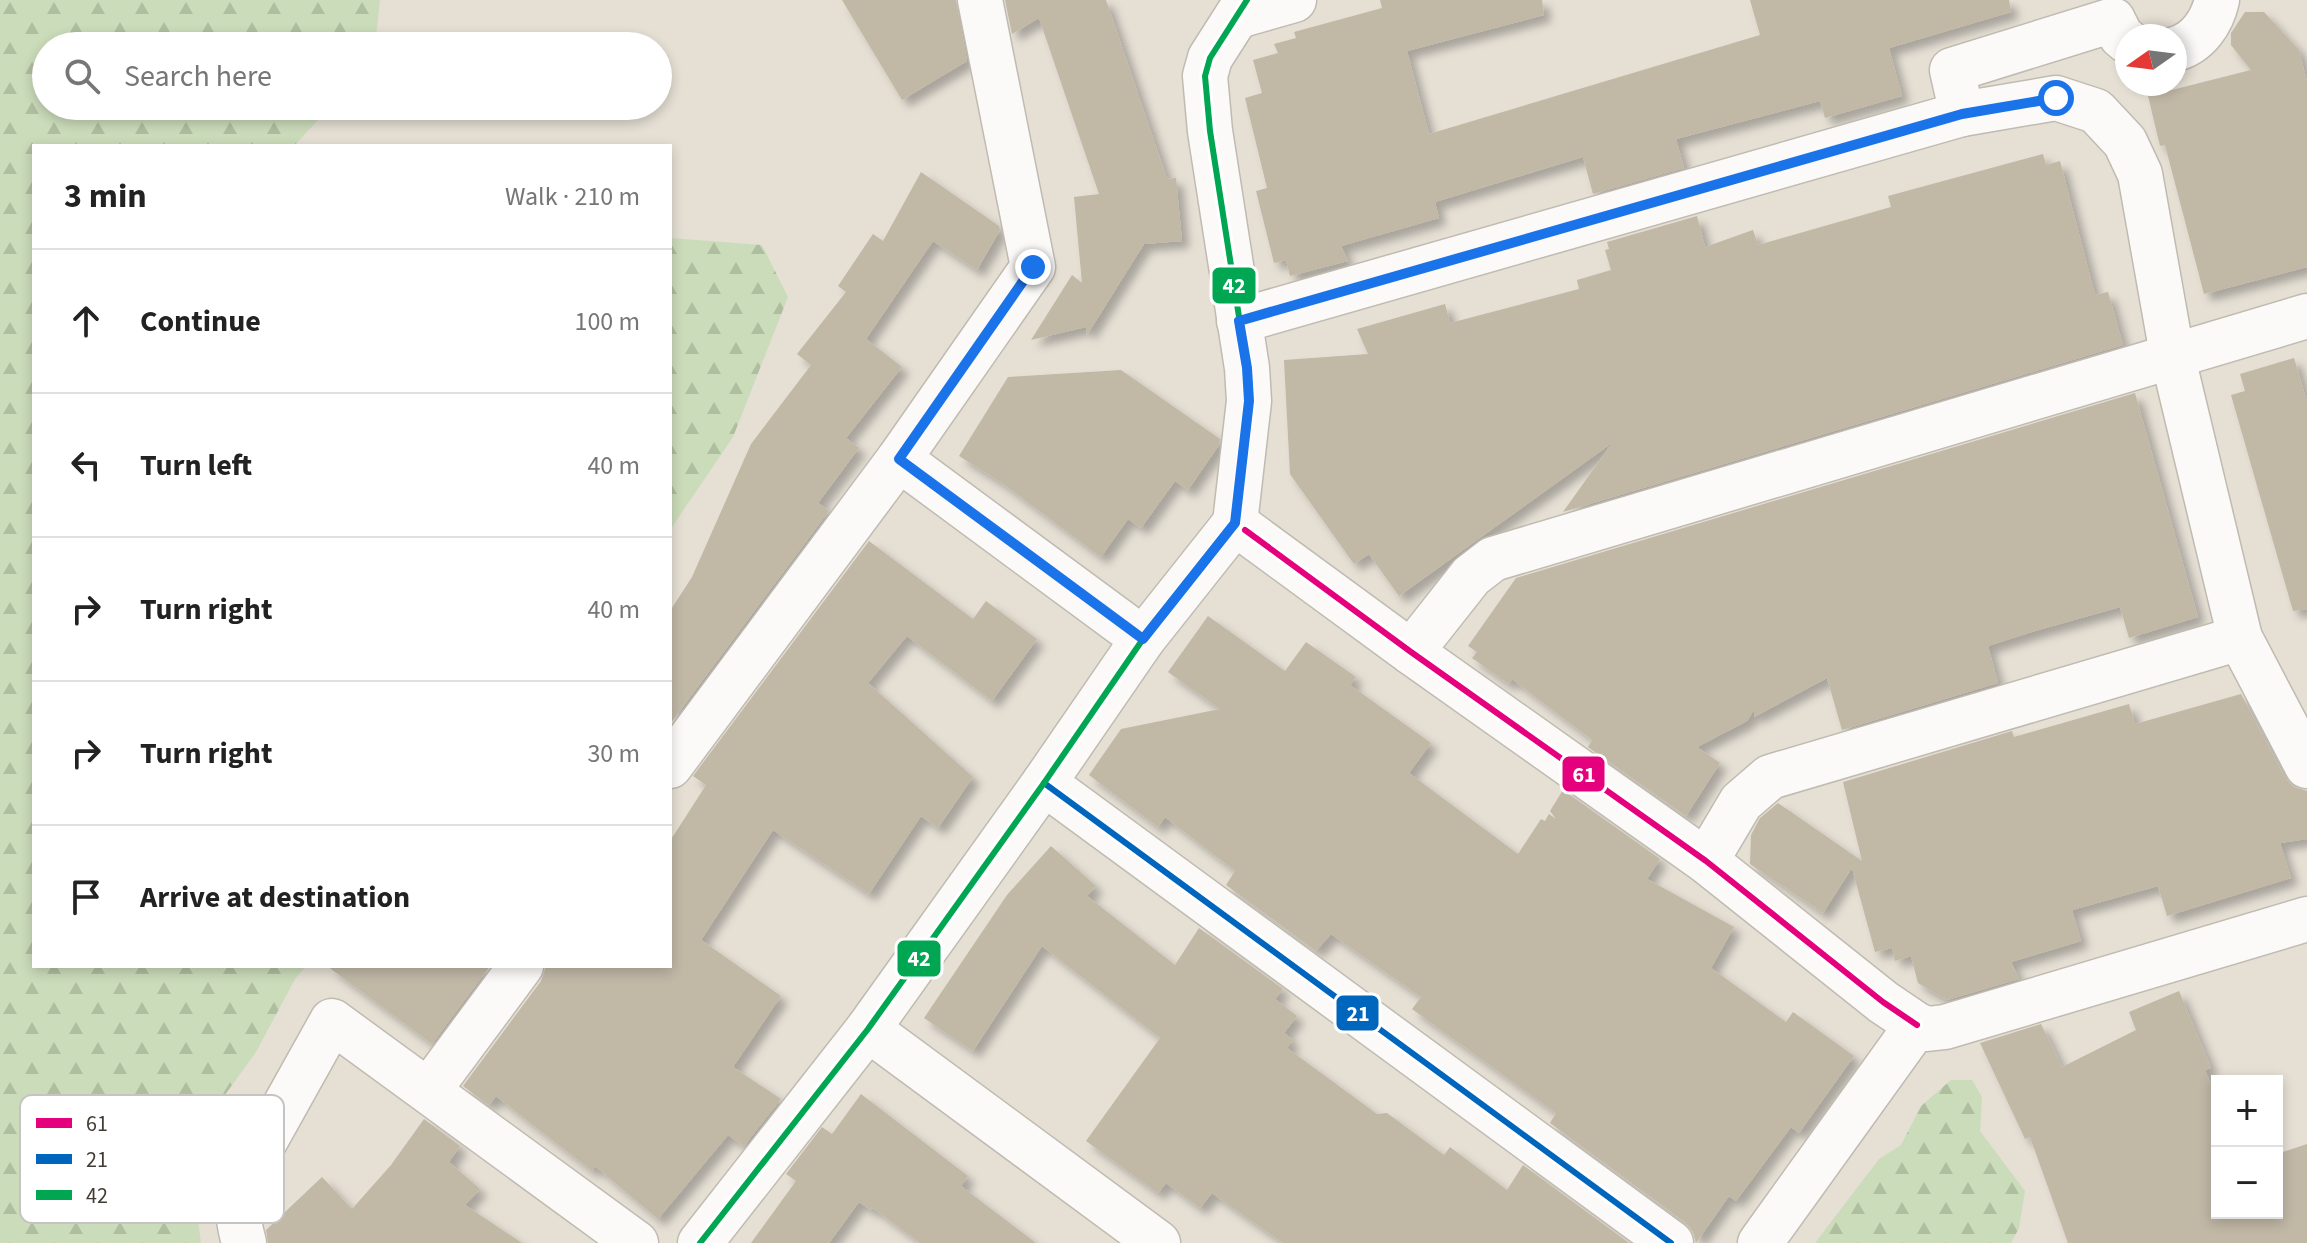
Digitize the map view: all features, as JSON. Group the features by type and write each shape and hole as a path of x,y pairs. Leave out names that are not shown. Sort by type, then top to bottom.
{"street":[{"path":"672,763 899,459 1033,267 980,0"},
{"path":"700,1243 868,1029 1143,639 1235,523 1249,401 1247,368 1210,131 1205,76 1210,58 1242,8 1294,0"},
{"path":"2187,44 2203,31 2215,11 2217,0"},
{"path":"1962,114 1952,70 2116,20"},
{"path":"1239,321 1962,114 2056,98 2096,111 2125,142 2140,174 2172,354 2240,638 2307,766"},
{"path":"1411,652 1471,576 1493,559 2307,316"},
{"path":"899,459 1143,639"},
{"path":"1235,523 1706,861 1883,1002 1927,1029 1945,1027 2307,919"},
{"path":"1706,861 1741,802 1770,777 2240,638"},
{"path":"1044,783 1671,1243"},
{"path":"429,1090 520,968"},
{"path":"284,1107 332,1021 636,1243"},
{"path":"1760,1243 1917,1025"},
{"path":"868,1029 1158,1243"},
{"path":"239,1223 244,1243"}],"green space":[{"path":"0,0 380,0 377,32 32,32 32,120 318,120 296,144 32,144 32,968 304,968 295,979 256,1052 225,1095 20,1095 20,1223 198,1223 201,1243 0,1243"},
{"path":"672,238 762,245 788,297 733,437 672,527"},
{"path":"1951,1080 1972,1080 1982,1097 1980,1131 2025,1191 2019,1228 2011,1243 1815,1243 1879,1159 1901,1145 1921,1106"}],"building":[{"path":"842,0 956,0 967,61 902,100"},
{"path":"1005,0 1106,0 1167,179 1176,178 1182,241 1144,244 1087,335 1086,327 1031,340 1072,275 1082,283 1074,197 1099,194 1039,18 1012,34"},
{"path":"1380,0 1542,0 1544,15 1407,51 1429,134 1760,35 1750,0 2009,0 2011,12 1889,48 1902,96 1825,118 1820,101 1676,139 1684,168 1593,194 1583,157 1435,202 1439,218 1341,246 1348,261 1290,276 1286,260 1274,263 1256,191 1267,188 1245,98 1262,93 1253,60 1278,53 1274,44 1296,38 1294,32 1382,8"},
{"path":"2245,12 2264,12 2299,50 2307,82 2307,267 2204,294 2165,145 2160,146 2148,96 2187,96 2187,86 2251,70 2231,45 2231,33"},
{"path":"2043,154 2046,165 2060,161 2095,295 2108,292 2123,345 1563,512 1612,443 1399,596 1369,554 1354,564 1290,474 1284,360 1368,354 1357,329 1445,304 1450,323 1579,289 1577,280 1611,270 1605,250 1609,249 1607,242 1697,216 1705,247 1753,230 1758,245 1891,207 1888,196"},
{"path":"921,172 999,226 1000,230 977,270 933,241 866,339 902,367 846,438 859,448 818,503 829,511 672,721 672,608 692,577 751,444 811,365 797,354 846,292 838,286 873,234 883,241"},
{"path":"2294,358 2307,402 2307,609 2293,611 2231,395 2245,391 2240,374"},
{"path":"1121,370 1220,439 1188,490 1175,481 1141,528 1128,519 1101,557 1002,483 959,456 1008,377"},
{"path":"2135,393 2198,617 2129,638 2120,607 2035,631 1988,646 1998,683 1842,730 1827,678 1754,717 1754,710 1747,721 1697,747 1720,763 1686,816 1588,747 1592,740 1512,679 1509,684 1472,658 1477,652 1468,646 1516,578"},
{"path":"869,541 973,619 986,601 1037,639 992,701 907,636 868,683 973,777 938,828 921,816 869,894 773,830 701,940 781,996 733,1067 781,1099 744,1146 728,1135 658,1219 595,1166 592,1171 496,1096 489,1105 463,1086 541,981 545,968 672,968 672,838 706,785 693,776"},
{"path":"1208,616 1285,671 1306,642 1356,677 1350,685 1431,743 1409,773 1518,854 1541,819 1545,821 1549,814 1556,819 1550,811 1563,790 1660,859 1647,879 1734,927 1711,968 1786,1022 1793,1012 1854,1056 1799,1133 1791,1127 1736,1201 1729,1196 1696,1243 1686,1223 1550,1123 1556,1113 1412,1009 1421,997 1331,934 1316,951 1226,885 1235,871 1165,817 1158,827 1089,775 1121,729 1220,709 1168,672"},
{"path":"2241,694 2285,778 2294,787 2307,791 2307,839 2280,843 2291,878 2167,916 2158,886 2072,910 2081,941 2011,962 2019,979 1947,1000 1918,983 1911,956 1895,961 1892,948 1875,952 1852,868 1823,913 1750,864 1751,835 1760,818 1778,803 1862,861 1843,782 2012,731 2014,737 2129,704 2135,724"},
{"path":"1051,846 1096,886 1087,896 1175,965 1199,928 1283,989 1275,999 1297,1016 1284,1033 1293,1040 1287,1048 1377,1114 1387,1113 1444,1155 1450,1147 1507,1190 1523,1165 1629,1243 1283,1243 1212,1193 1200,1208 1166,1183 1158,1193 1086,1141 1160,1038 1042,946 973,1051 924,1018 1007,895"},
{"path":"330,968 489,968 432,1044"},
{"path":"2179,991 2211,1068 2205,1070 2211,1085 2211,1219 2283,1219 2283,1152 2307,1144 2307,1243 2068,1243 2030,1137 2025,1139 1980,1043 2041,1024 2062,1067 2136,1030 2129,1012"},
{"path":"861,1094 968,1176 961,1186 1036,1243 920,1243 873,1208 871,1210 859,1202 829,1243 751,1243 796,1181 786,1174 822,1127 832,1134"},
{"path":"424,1119 460,1146 449,1162 480,1189 465,1205 522,1243 268,1243 266,1230 273,1223 284,1223 284,1213 322,1177 352,1209 391,1165"}],"transit line":[{"name":"42","path":"700,1243 868,1029 1143,639 1235,523 1249,401 1247,368 1210,131 1205,76 1210,58 1247,0"},
{"name":"61","path":"1245,530 1706,861 1883,1002 1917,1025"},
{"name":"21","path":"1044,783 1671,1243"}],"route":[{"path":"1033,267 899,459 1143,639 1235,523 1249,401 1239,321 1962,114 2056,98"}]}
